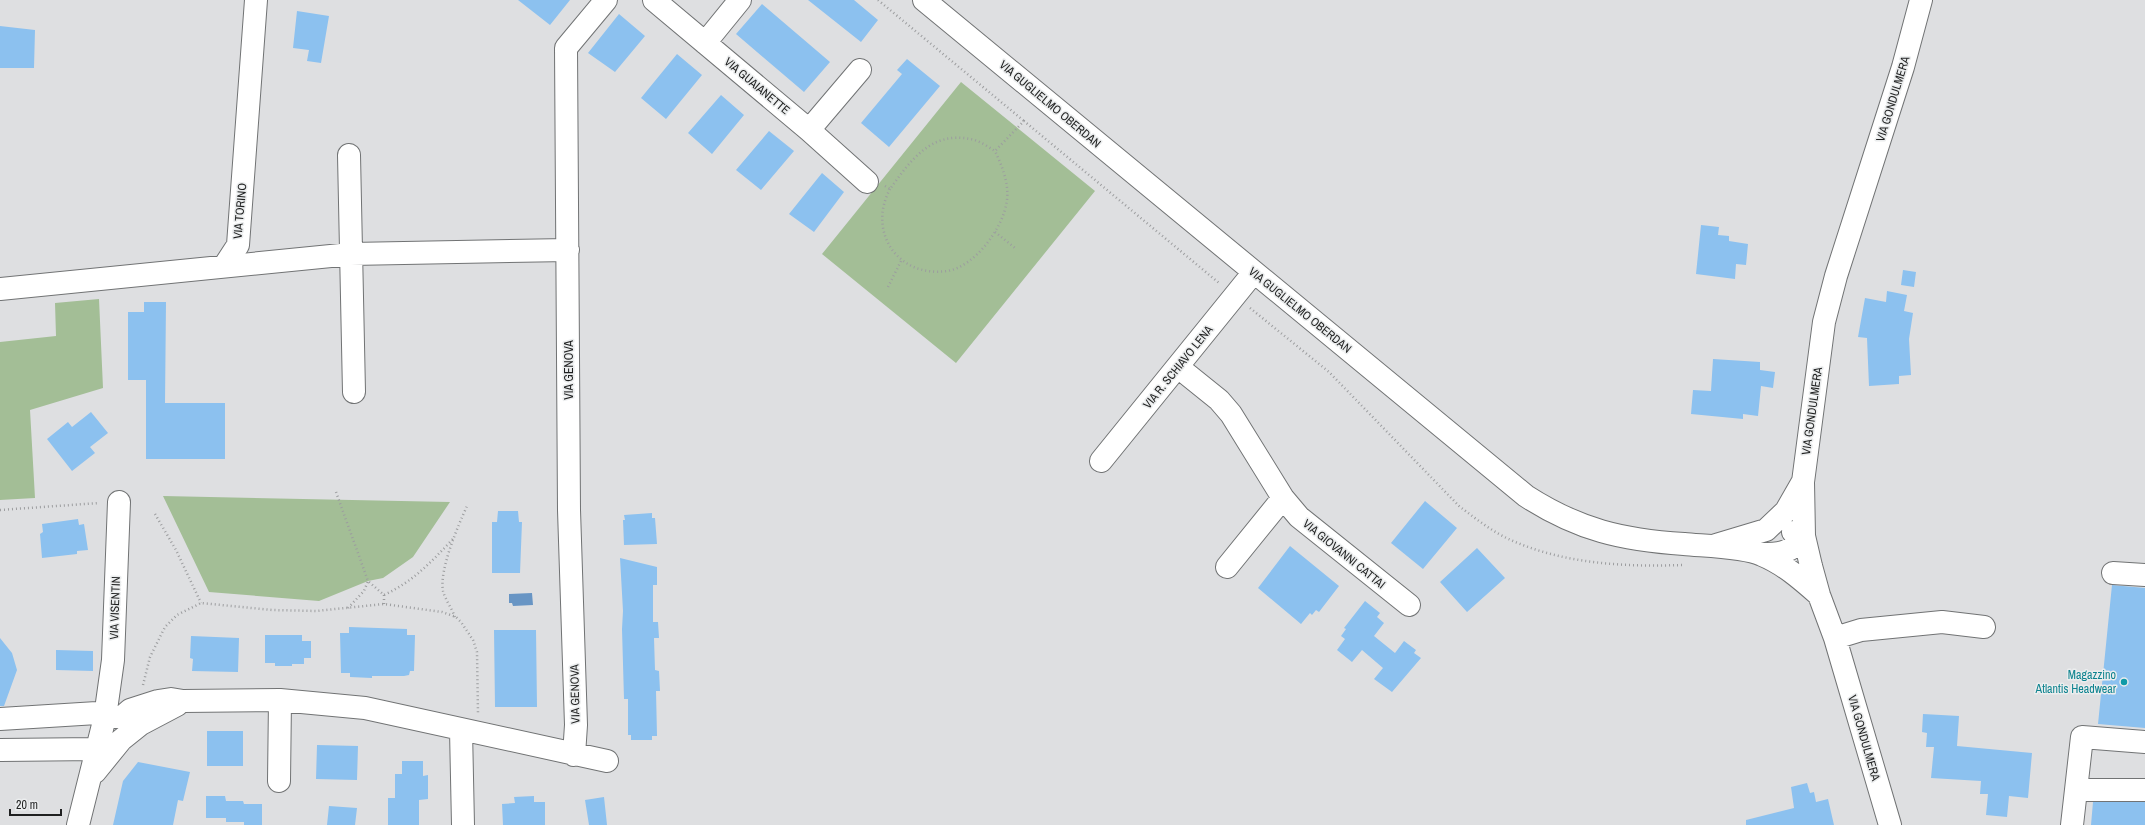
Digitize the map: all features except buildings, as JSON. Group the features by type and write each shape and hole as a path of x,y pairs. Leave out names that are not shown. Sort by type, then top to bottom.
{"street":[{"name":"VIA TORINO","path":"225,265 238,245 256,0"},
{"name":"VIA GENOVA","path":"574,755 576,724 569,510 566,48 606,0"},
{"name":"VIA GUAIANETTE","path":"654,0 809,130 867,182"},
{"path":"705,43 740,0"},
{"name":"VIA GUGLIELMO OBERDAN","path":"924,0 1508,481 1551,512 1578,524 1631,539 1711,546 1762,554 1782,554 1797,545 1804,536"},
{"name":"VIA GONDULMERA","path":"1890,825 1835,638 1819,595 1804,536 1803,482 1810,421 1826,316 1836,276 1904,67 1921,0"},
{"path":"809,130 860,70"},
{"path":"348,155 354,392"},
{"path":"0,289 225,265 351,254 568,250"},
{"name":"VIA R. SCHIAVO LENA","path":"1101,461 1254,272"},
{"name":"VIA GIOVANNI CATTAI","path":"1178,367 1219,400 1232,414 1283,498 1299,517 1409,605"},
{"name":"VIA GUGLIELMO OBERDAN","path":"1711,546 1766,530 1786,511 1803,482"},
{"path":"1228,568 1283,498"},
{"name":"VIA VISENTIN","path":"78,825 106,711 113,660 113,503"},
{"path":"1772,524 1804,536"},
{"name":"VIA GUGLIELMO OBERDAN","path":"1762,554 1798,576 1819,595"},
{"path":"2113,573 2145,575"},
{"path":"1835,638 1861,630 1922,624"},
{"path":"90,777 121,740 135,717 158,701 171,699 183,702 280,700 365,708 607,761"},
{"path":"278,781 280,700"},
{"path":"0,718 90,713 106,711 114,708 135,717"},
{"path":"463,825 470,732"},
{"path":"2072,825 2082,737 2145,742"},
{"path":"0,750 97,749"},
{"path":"2076,790 2145,790"}],"path":[{"path":"878,0 1329,372 1459,506 1489,527 1512,540 1538,550 1594,563 1688,565"},
{"path":"995,151 1024,121"},
{"path":"945,139 971,139 995,151 1007,184 1007,200 1003,215 995,232 969,261 948,271 929,271 908,265 901,261 891,250 883,233 882,214 885,199 890,189 905,168 924,148 945,139"},
{"path":"867,182 880,182 890,189"},
{"path":"995,232 1015,248"},
{"path":"888,287 901,261"},
{"path":"336,492 368,581 384,595 384,604"},
{"path":"0,510 113,503"},
{"path":"467,506 453,539 445,570 443,590 456,617 473,640 477,652 470,732"},
{"path":"155,514 176,550 201,603"},
{"path":"384,595 403,586 423,571 453,539"},
{"path":"348,608 364,591 368,581"},
{"path":"141,691 150,657 165,627 177,615 201,603 272,610 316,611 384,604 442,612 456,617"}],"green space":[{"path":"961,82 1095,191 956,363 822,254"},
{"path":"99,299 103,388 30,410 35,498 0,500 0,342 56,336 55,303"},
{"path":"163,496 450,502 413,557 383,578 368,581 319,601 209,592"}],"water":[{"path":"532,593 533,605 513,606 512,603 509,603 509,594"}],"place":[{"name":"Magazzino Atlantis Headwear","path":"2124,682"}]}
